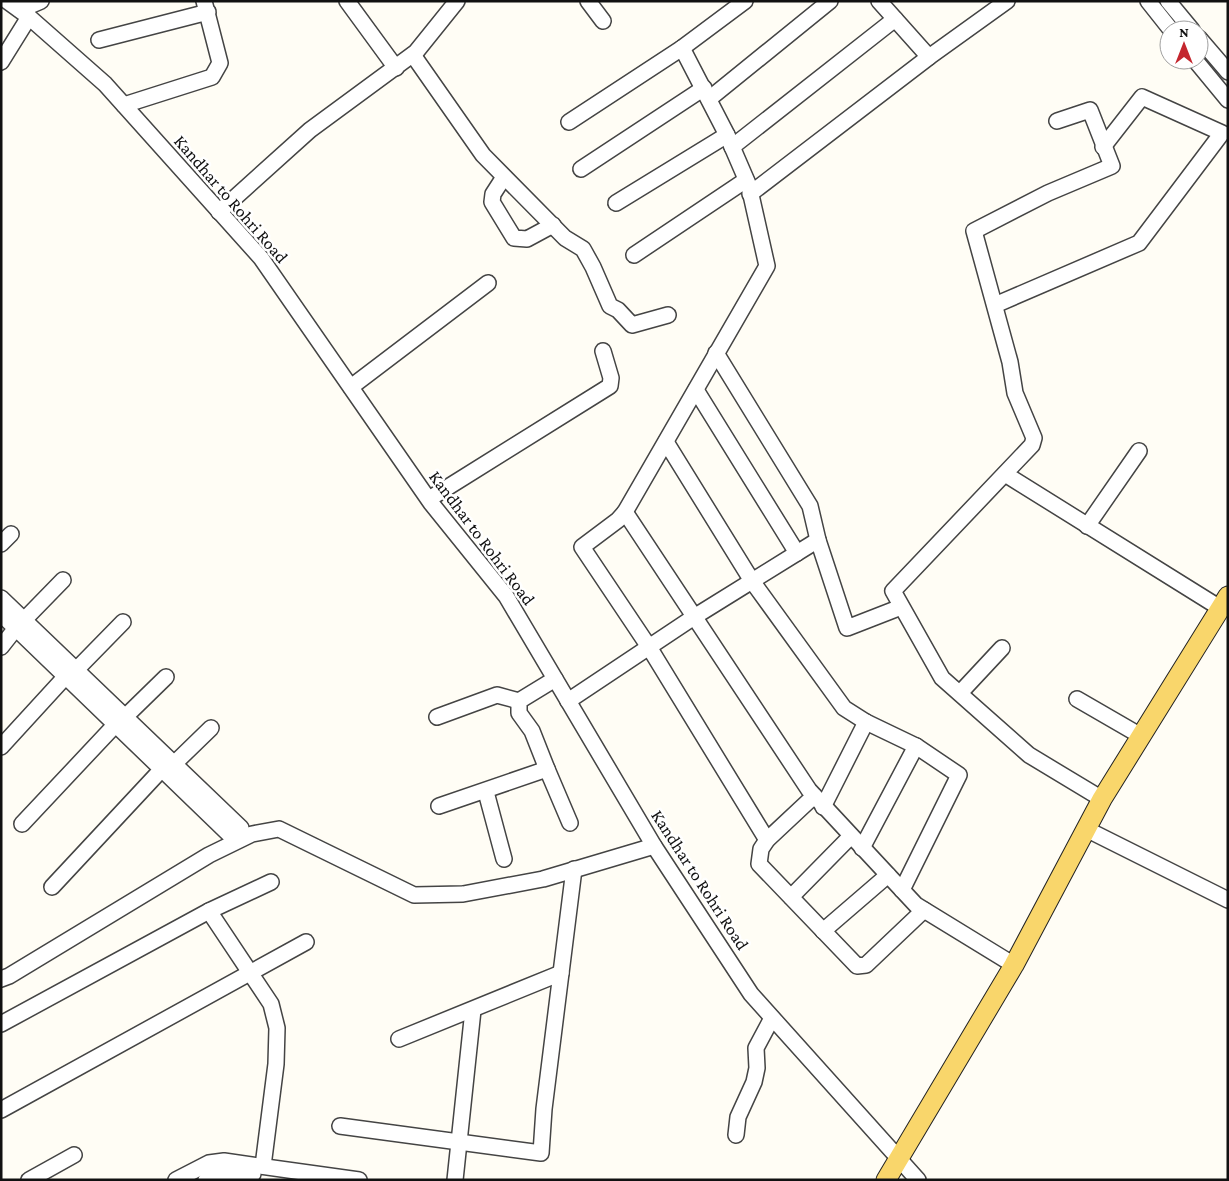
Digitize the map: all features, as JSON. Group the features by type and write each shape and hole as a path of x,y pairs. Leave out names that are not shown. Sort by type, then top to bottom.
{"main road":[{"path":"886,1180 1014,965 1102,799 1224,602"}],"street":[{"name":"Kandhar to Rohri Road","path":"7,1 105,84 260,258 429,499 506,596 654,846 751,994 918,1180"},
{"path":"1,62 24,14 42,1"},
{"path":"347,1 396,68"},
{"path":"219,212 310,130 413,55 457,1"},
{"path":"588,1 603,20"},
{"path":"569,122 682,48 745,1"},
{"path":"581,169 706,93 830,1"},
{"path":"879,1 930,57"},
{"path":"634,255 748,187 1007,1"},
{"path":"1148,1 1163,20"},
{"path":"1168,1 1184,20"},
{"path":"99,40 206,7 220,63 212,77 124,105"},
{"path":"616,203 729,141 895,19"},
{"path":"682,48 729,141 748,187 766,266 625,512 618,520 582,548 649,648 767,840"},
{"path":"1209,50 1228,72"},
{"path":"413,55 483,155 565,238 583,249 610,306 618,310 627,322 632,325 639,325 668,315"},
{"path":"1204,70 1228,100"},
{"path":"995,305 1139,243 1222,133 1142,97 1103,147"},
{"path":"1057,121 1090,110 1112,166 1048,193 974,231 1010,362 1012,384 1034,438 1032,445 893,591 942,678 1029,755 1102,799"},
{"path":"504,177 493,194 492,202 514,238 527,239 553,225"},
{"path":"350,387 488,283"},
{"path":"429,499 610,386 611,378 603,351"},
{"path":"716,353 810,506 818,540 846,628 901,607"},
{"path":"696,390 797,553"},
{"path":"666,442 752,581 844,708 866,722 916,746 959,775 902,890"},
{"path":"1087,526 1139,451"},
{"path":"1005,474 1087,526 1224,602"},
{"path":"625,512 819,801 902,890 924,910 1014,965"},
{"path":"568,701 694,617 818,540"},
{"path":"1,647 20,624 63,580"},
{"path":"1,598 20,624 168,766 240,828 232,836 168,766"},
{"path":"1,614 20,624"},
{"path":"1,747 71,673 123,622"},
{"path":"960,693 1002,648"},
{"path":"22,824 120,720 166,677"},
{"path":"437,717 498,695 519,701 555,679"},
{"path":"1077,699 1141,736"},
{"path":"519,701 519,713 532,731 570,823"},
{"path":"866,722 819,801 767,840 761,849 760,864 857,966 866,965 924,910"},
{"path":"52,887 168,766 211,728"},
{"path":"862,848 916,746"},
{"path":"439,806 486,792 548,769"},
{"path":"486,792 504,859"},
{"path":"1,978 9,976 209,856 252,834 279,829 414,895 462,894 543,879 654,846"},
{"path":"1086,829 1228,900"},
{"path":"791,897 851,836"},
{"path":"340,1126 541,1153 544,1110 574,869"},
{"path":"823,931 888,875"},
{"path":"1,1024 209,910 271,882"},
{"path":"209,910 271,1004 277,1028 268,1174"},
{"path":"1,1110 306,942"},
{"path":"399,1039 561,973"},
{"path":"455,1180 473,1010"},
{"path":"736,1136 738,1117 754,1082 757,1068 756,1048 772,1018"},
{"path":"29,1180 74,1155"},
{"path":"176,1180 209,1163 224,1161 291,1180"},
{"path":"206,1180 224,1172 360,1180"}]}
